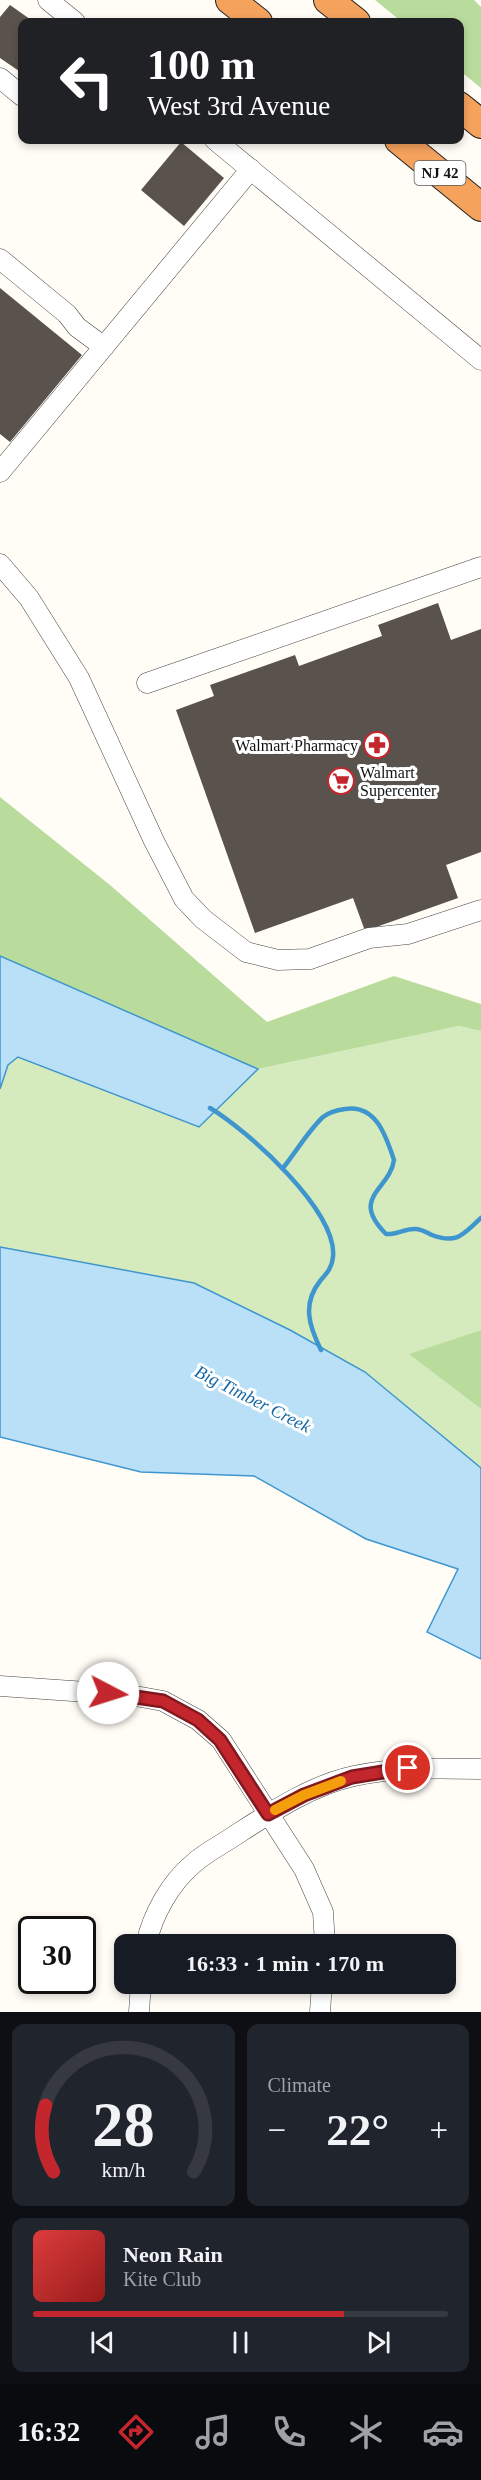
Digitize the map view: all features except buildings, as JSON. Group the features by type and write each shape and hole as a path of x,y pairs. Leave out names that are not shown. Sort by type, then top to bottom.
{"highway":[{"path":"230,0 253,18"},
{"path":"328,0 351,18"},
{"path":"464,110 481,124"},
{"name":"NJ 42","path":"404,144 481,207"}],"street":[{"path":"48,0 70,18"},
{"path":"0,78 18,93"},
{"path":"220,144 481,360"},
{"path":"0,472 251,169"},
{"path":"0,259 67,314 77,327 104,347"},
{"path":"0,564 29,598 79,678 154,841 184,899 203,919 246,952 278,960 310,959 369,938 408,934 481,910"},
{"path":"147,683 481,567"},
{"path":"0,1686 130,1695 163,1701 198,1720 220,1740 303,1869 322,1911 324,1934"},
{"path":"149,1934 151,1923 164,1899 193,1863 268,1814 304,1795 352,1777 408,1768 481,1769"},
{"path":"139,2012 140,1994"},
{"path":"320,2012 321,1994"}],"green space":[{"path":"375,0 474,0 481,7 481,88 464,74 464,18 397,18"},
{"path":"0,797 110,885 267,1022 394,976 481,1004 481,1031 459,1026 258,1069 0,956"},
{"path":"459,1026 481,1031 481,1330 410,1354 481,1409 481,1468 365,1372 290,1330 195,1283 0,1247 0,1089 8,1065 18,1057 199,1127 258,1069"},
{"path":"481,1330 481,1409 409,1354"}],"water":[{"path":"0,956 258,1069 199,1127 18,1057 8,1065 0,1089"},
{"name":"Big Timber Creek","path":"0,1247 194,1283 290,1330 365,1372 481,1468 481,1659 427,1632 458,1569 366,1539 254,1476 141,1472 0,1437"}],"waterway":[{"path":"210,1108 246,1134 287,1174 306,1195 321,1217 331,1238 332,1264 314,1290 309,1307 313,1332 321,1350"},
{"path":"283,1168 323,1117 345,1109 365,1111 383,1132 394,1160 391,1170 371,1202 371,1211 386,1234 416,1229 441,1238 454,1238 465,1233 481,1218"}],"slow traffic":[{"path":"275,1810 304,1795 341,1781"}],"place":[{"name":"Walmart Pharmacy","path":"377,745"},
{"name":"Walmart Supercenter","path":"341,781"}],"route":[{"path":"108,1693 163,1701 198,1720 220,1740 268,1814 304,1795 352,1777 408,1768"}]}
